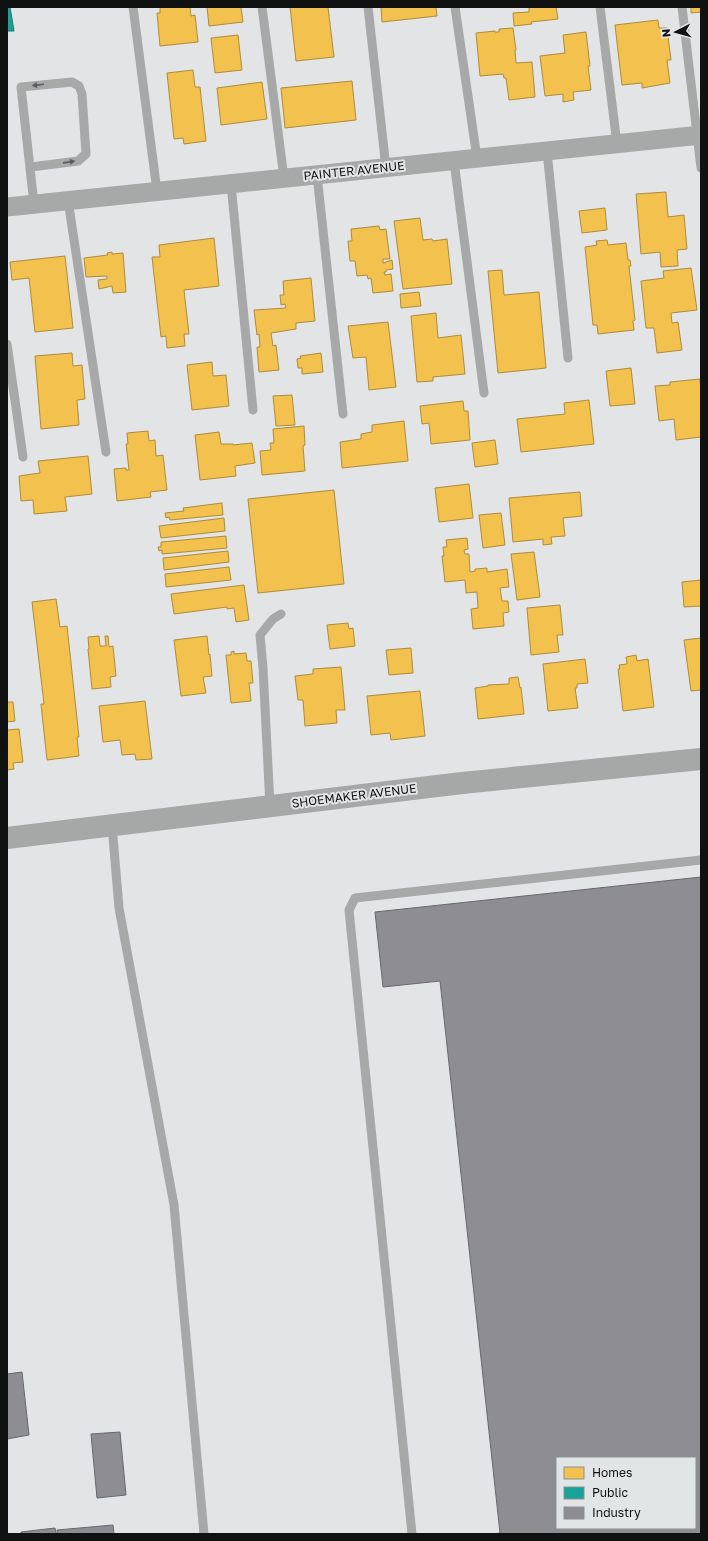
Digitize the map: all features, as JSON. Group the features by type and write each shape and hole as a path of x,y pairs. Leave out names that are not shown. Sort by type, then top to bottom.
{"main road":[{"name":"SHOEMAKER AVENUE","path":"7,838 462,783 701,759"}],"street":[{"name":"PAINTER AVENUE","path":"7,207 699,136"}],"lane":[{"path":"133,7 157,191"},
{"path":"262,7 284,178"},
{"path":"368,7 386,168"},
{"path":"456,7 477,158"},
{"path":"600,7 617,144"},
{"path":"682,7 699,136 701,168"},
{"path":"31,167 78,161 86,154 82,94 79,86 72,82 21,87 34,204"},
{"path":"547,151 568,358"},
{"path":"454,161 484,393"},
{"path":"317,175 343,414"},
{"path":"232,184 253,410"},
{"path":"68,200 106,452"},
{"path":"7,344 23,457"},
{"path":"270,806 265,699 260,635 273,619 281,614"},
{"path":"112,825 119,908 174,1205 204,1534"},
{"path":"412,1534 349,910 355,898 701,860"}],"building: Homes":[{"path":"160,7 190,7 191,16 195,15 198,42 160,46 157,13 160,13"},
{"path":"207,7 241,7 243,22 209,26"},
{"path":"290,7 328,7 334,57 296,61"},
{"path":"381,7 436,7 437,16 382,22"},
{"path":"529,7 556,7 558,19 531,22 532,24 514,26 513,13 529,12"},
{"path":"691,7 701,7 701,12 691,13"},
{"path":"658,20 659,28 667,28 671,60 667,60 670,83 642,88 642,83 622,85 615,25"},
{"path":"513,28 516,63 532,62 535,97 509,100 506,78 504,78 503,74 480,76 476,33 499,32 499,29"},
{"path":"586,32 591,90 573,92 574,100 563,102 563,94 545,96 540,56 565,53 563,35"},
{"path":"238,35 242,70 215,73 211,38"},
{"path":"193,70 195,87 200,87 206,141 184,144 183,138 174,139 167,73"},
{"path":"352,81 356,120 285,128 281,88"},
{"path":"262,82 267,119 221,125 217,88"},
{"path":"666,192 668,217 684,215 687,249 677,250 678,266 661,267 660,252 641,254 636,194"},
{"path":"605,208 607,230 582,233 579,211"},
{"path":"420,218 423,240 432,239 433,241 447,239 452,284 403,289 394,221"},
{"path":"379,226 380,230 386,229 390,259 383,259 383,263 392,260 393,269 386,270 386,272 384,272 385,275 391,274 393,291 373,293 371,278 368,279 367,275 357,276 355,261 350,261 348,241 352,241 351,229"},
{"path":"214,238 219,286 184,290 189,334 184,334 185,346 167,348 166,336 161,337 152,257 160,257 159,245"},
{"path":"607,240 608,245 626,243 628,260 630,260 631,266 629,266 635,320 633,321 634,330 598,334 597,325 593,325 585,247 597,245 596,241"},
{"path":"112,252 112,254 123,253 126,292 113,293 112,286 99,289 98,280 107,279 107,276 86,277 84,258 108,255 107,253"},
{"path":"65,256 73,328 35,332 29,278 12,280 10,262"},
{"path":"691,268 697,310 671,313 672,323 678,322 682,350 657,353 654,328 646,328 641,281 664,278 663,271"},
{"path":"502,270 504,295 539,292 546,368 498,373 488,271"},
{"path":"311,278 315,321 296,323 296,329 271,333 273,346 276,345 279,370 259,372 257,347 260,347 259,334 257,335 254,310 286,308 285,304 281,305 280,295 284,295 283,281"},
{"path":"419,292 421,306 401,308 400,294"},
{"path":"436,313 438,338 461,335 465,374 433,377 433,381 417,382 411,316"},
{"path":"388,322 396,387 369,390 366,357 353,358 348,326"},
{"path":"72,353 73,366 82,365 85,399 77,400 79,425 41,429 35,356"},
{"path":"321,353 323,372 302,374 302,368 298,368 297,359 301,358 300,356"},
{"path":"212,362 213,376 226,375 229,406 192,410 187,365"},
{"path":"631,368 635,404 610,406 606,371"},
{"path":"700,379 701,437 676,440 674,419 659,421 655,386 670,385 670,382"},
{"path":"292,395 295,425 276,426 273,396"},
{"path":"589,400 594,444 521,452 517,419 565,414 564,403"},
{"path":"463,401 464,411 468,411 470,440 431,444 429,423 422,424 420,406"},
{"path":"404,421 408,461 342,468 340,442 361,439 361,434 372,432 372,425"},
{"path":"304,426 305,445 303,446 305,471 262,475 260,451 271,450 270,443 274,443 273,429"},
{"path":"148,431 149,441 155,440 156,456 163,455 167,490 150,492 151,497 117,501 114,469 126,468 126,470 129,470 126,444 128,444 127,433"},
{"path":"219,432 221,444 233,445 252,443 255,463 235,466 236,476 200,480 195,435"},
{"path":"495,440 498,464 475,467 472,443"},
{"path":"88,456 92,494 65,497 67,511 34,514 33,500 21,501 19,476 40,473 38,461"},
{"path":"469,484 473,518 439,522 435,488"},
{"path":"334,490 344,584 258,593 248,499"},
{"path":"580,492 582,516 563,518 565,536 551,537 552,544 543,545 543,539 513,542 509,498"},
{"path":"222,503 223,515 170,520 169,517 166,518 165,513 184,511 183,508"},
{"path":"501,513 505,545 483,548 479,515"},
{"path":"224,518 225,531 161,538 159,526"},
{"path":"226,536 227,548 162,554 162,550 159,551 158,547 161,547 161,542"},
{"path":"467,538 468,549 464,550 465,554 469,554 470,572 475,571 475,569 487,568 487,572 507,569 509,587 500,588 502,601 508,601 509,612 503,613 504,626 473,629 471,609 478,608 477,592 466,593 465,580 445,582 442,556 444,556 443,547 447,547 446,540"},
{"path":"228,551 229,562 164,570 163,558"},
{"path":"534,552 540,597 517,600 511,554"},
{"path":"229,567 231,580 166,587 165,574"},
{"path":"701,580 701,606 684,607 682,582"},
{"path":"244,585 249,620 236,622 234,608 227,609 227,607 174,614 171,594"},
{"path":"56,599 60,627 67,626 79,737 77,737 79,756 47,760 41,704 44,704 32,602"},
{"path":"560,605 563,635 557,635 559,652 531,655 527,608"},
{"path":"348,623 349,629 353,628 355,646 330,649 327,625"},
{"path":"99,636 100,646 106,646 105,636 108,636 109,647 113,646 116,676 110,677 111,687 92,689 88,637"},
{"path":"207,636 212,676 203,677 206,693 181,696 174,640"},
{"path":"701,638 701,690 691,691 684,640"},
{"path":"411,648 413,673 389,675 386,650"},
{"path":"234,651 234,654 246,653 247,661 251,661 253,683 249,683 251,701 231,703 226,655 231,655 231,652"},
{"path":"636,655 637,661 648,659 654,707 623,711 618,669 620,669 619,665 627,664 626,657"},
{"path":"585,659 588,683 577,684 577,688 575,688 578,708 548,711 543,664"},
{"path":"341,667 345,710 336,710 337,723 305,726 303,700 298,700 295,676 313,674 313,669"},
{"path":"518,677 520,688 521,687 524,714 478,719 475,688 488,685 509,684 509,678"},
{"path":"420,691 425,736 391,740 390,733 371,735 367,696"},
{"path":"145,701 152,759 136,760 135,754 122,755 120,740 103,742 99,706"},
{"path":"7,702 13,702 15,721 7,722"},
{"path":"19,729 23,762 13,763 14,769 7,770 7,730"}],"building: Public":[{"path":"7,7 10,7 14,31 7,31"}],"building: Industry":[{"path":"701,877 701,1534 493,1534 500,1533 440,981 383,987 375,912"},
{"path":"22,1372 29,1435 7,1439 7,1374"},
{"path":"120,1432 126,1495 97,1498 91,1434"},
{"path":"113,1525 114,1534 57,1534 57,1530"},
{"path":"55,1528 56,1534 21,1534 21,1532"}]}
